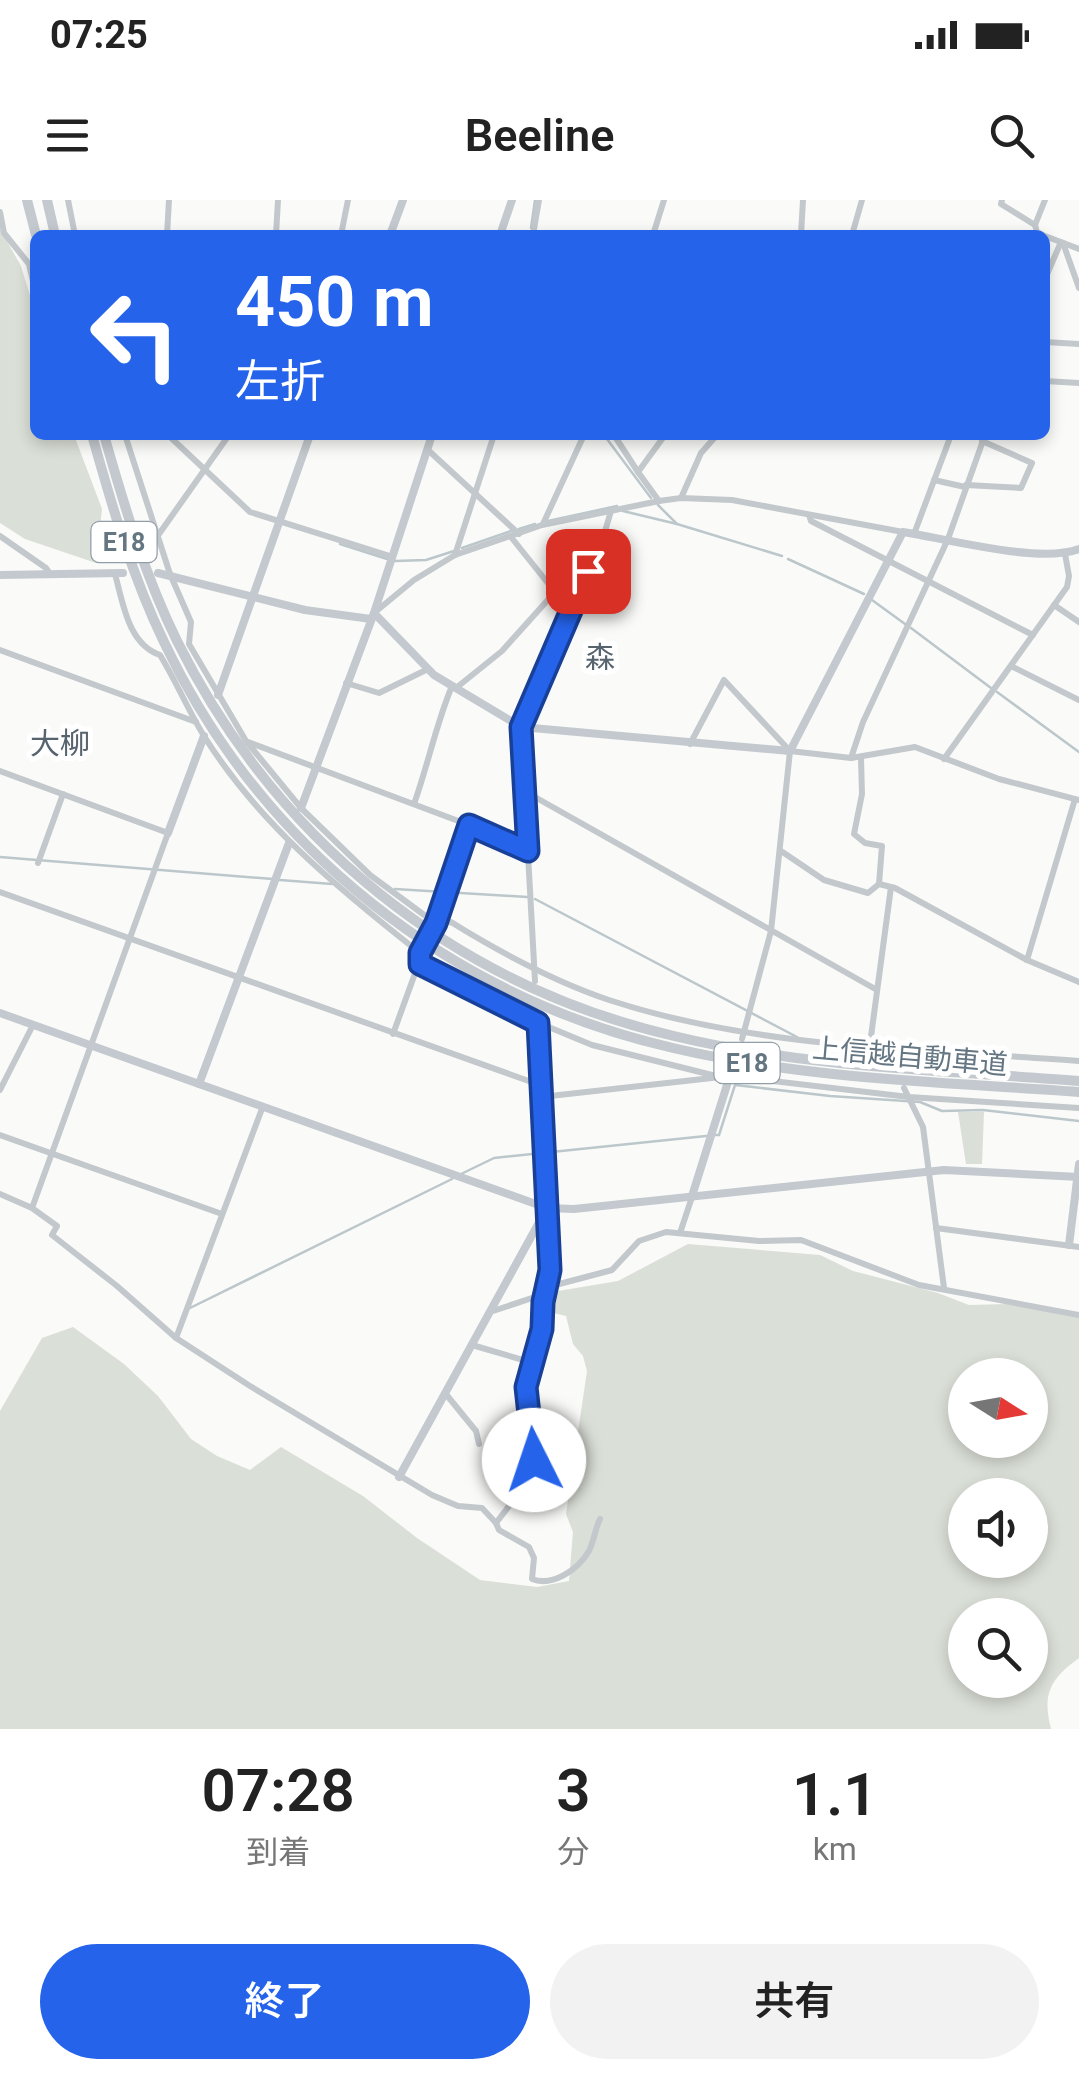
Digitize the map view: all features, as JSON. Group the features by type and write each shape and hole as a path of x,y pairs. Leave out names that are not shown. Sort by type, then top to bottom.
{"highway":[{"path":"26,200 35,230"},
{"path":"47,200 53,230"},
{"name":"上信越自動車道","path":"94,440 132,564 223,744 276,814 343,880 390,919 532,989 675,1037 824,1061 1079,1080"},
{"name":"上信越自動車道","path":"106,440 170,642"},
{"name":"上信越自動車道","path":"439,946 504,989 554,1012 684,1051 843,1074 1079,1092"}],"street":[{"path":"68,200 74,230"},
{"path":"167,230 169,200"},
{"path":"276,230 278,200"},
{"path":"342,230 348,200"},
{"path":"392,230 403,200"},
{"path":"502,230 512,200"},
{"path":"534,230 540,200"},
{"path":"655,230 664,200"},
{"path":"801,230 803,200"},
{"path":"853,230 862,200"},
{"path":"1002,200 1001,204 1035,225"},
{"path":"1036,230 1045,200"},
{"path":"0,212 4,233 30,268"},
{"path":"1050,238 1079,250"},
{"path":"1050,267 1062,242"},
{"path":"1062,242 1079,288"},
{"path":"1050,342 1079,344"},
{"path":"1050,381 1079,383"},
{"path":"127,440 170,574 190,622 190,644 246,741 301,808 370,875 436,923 451,922 534,970 608,1000 743,1035 1079,1061"},
{"path":"173,440 250,512 390,556"},
{"path":"158,535 224,440"},
{"path":"218,696 308,440"},
{"path":"301,808 372,616 431,440"},
{"path":"455,555 492,440"},
{"path":"542,526 582,440"},
{"path":"617,440 658,500"},
{"path":"638,472 661,440"},
{"path":"681,498 702,453 713,440"},
{"path":"914,534 948,440"},
{"path":"851,758 863,722 948,540 981,440"},
{"path":"934,480 965,486 1021,488 1032,462 988,440"},
{"path":"428,450 476,493 515,536 555,592 574,604"},
{"path":"372,616 414,580 455,555 542,526 658,500 732,500 1008,550 1065,554 1079,549"},
{"path":"535,981 521,727 612,510"},
{"path":"809,515 811,520 1033,635"},
{"path":"743,1035 770,931 790,751 903,532"},
{"path":"0,536 50,574"},
{"path":"944,759 1069,582 1065,554"},
{"path":"0,575 119,573 125,613 139,643 145,650 160,655 204,736 243,790 289,843 420,953"},
{"path":"158,573 304,610 372,616 428,669 521,727 851,758 914,748 1077,800 1027,960"},
{"path":"414,804 436,743 439,717 454,686 502,651 555,592"},
{"path":"1054,605 1079,622"},
{"path":"0,650 197,722"},
{"path":"1011,666 1079,700"},
{"path":"346,683 379,693 428,669"},
{"path":"690,744 724,680 790,751"},
{"path":"32,1208 204,736"},
{"path":"246,741 528,851"},
{"path":"781,851 824,880 868,893 879,884 882,846 865,842 854,834 862,794 861,758"},
{"path":"0,771 168,833"},
{"path":"525,791 877,990"},
{"path":"38,862 62,794"},
{"path":"393,1034 469,825"},
{"path":"199,1084 289,843"},
{"path":"879,884 1027,960 1079,982"},
{"path":"870,1044 890,888"},
{"path":"0,892 540,1085"},
{"path":"420,964 592,1045 717,1076"},
{"path":"0,1014 547,1208 574,1209 944,1170 1078,1177"},
{"path":"496,1523 535,1467 526,1387 542,1329 547,1290 547,1208 537,1019"},
{"path":"0,1090 33,1026"},
{"path":"883,1046 889,1058"},
{"path":"680,1233 731,1073"},
{"path":"541,1097 731,1073 909,1097 1079,1108"},
{"path":"904,1088 923,1128 944,1288"},
{"path":"176,1338 263,1106"},
{"path":"0,1135 222,1214"},
{"path":"1068,1245 1079,1164"},
{"path":"0,1194 32,1208 56,1226 52,1235 141,1305 176,1338 399,1476 458,1506 482,1508 499,1530 530,1547 534,1558 532,1579 553,1581 586,1556 600,1519"},
{"path":"399,1476 547,1208"},
{"path":"936,1228 1079,1246"},
{"path":"490,1312 612,1270 630,1248 656,1233 680,1233 759,1242 801,1240 919,1286 1079,1315"},
{"path":"472,1345 533,1363"},
{"path":"446,1393 476,1431 478,1444"}],"shaded area":[{"path":"0,229 21,266 30,296 30,440 76,440 102,509 96,563 25,539 0,523"},
{"path":"958,1112 984,1112 982,1164 966,1164"},
{"path":"688,1244 820,1255 853,1271 969,1305 1007,1304 1079,1313 1079,1658 1055,1680 1048,1697 1048,1598 948,1598 948,1698 1048,1698 1051,1729 0,1729 0,1411 42,1338 73,1327 124,1364 158,1396 191,1439 217,1456 250,1470 281,1447 363,1496 480,1580 537,1587 569,1581 573,1532 566,1514 587,1371 583,1356 573,1344 566,1316 553,1313 552,1292 618,1281"}],"waterway":[{"path":"531,228 535,200"},
{"path":"608,440 651,498"},
{"path":"658,505 677,524 782,556"},
{"path":"548,521 617,506"},
{"path":"623,511 677,524"},
{"path":"519,529 535,524"},
{"path":"462,548 511,531"},
{"path":"340,544 387,559"},
{"path":"395,561 426,560 454,551"},
{"path":"788,559 864,594"},
{"path":"872,600 905,624"},
{"path":"911,628 991,688"},
{"path":"997,692 1079,752"},
{"path":"0,857 273,879"},
{"path":"280,880 332,884"},
{"path":"395,889 527,897"},
{"path":"535,899 797,1037"},
{"path":"879,1050 885,1057"},
{"path":"714,1135 719,1135 735,1085 920,1102 942,1111 983,1110 1079,1121"},
{"path":"459,1175 494,1158 706,1136"},
{"path":"190,1308 452,1179"}],"district":[{"name":"森","path":"600,658"},
{"name":"大柳","path":"60,744"}],"route":[{"path":"534,1460 526,1387 542,1329 550,1270 538,1023 420,964 420,953 436,923 469,825 528,851 521,727 588,571"}]}
